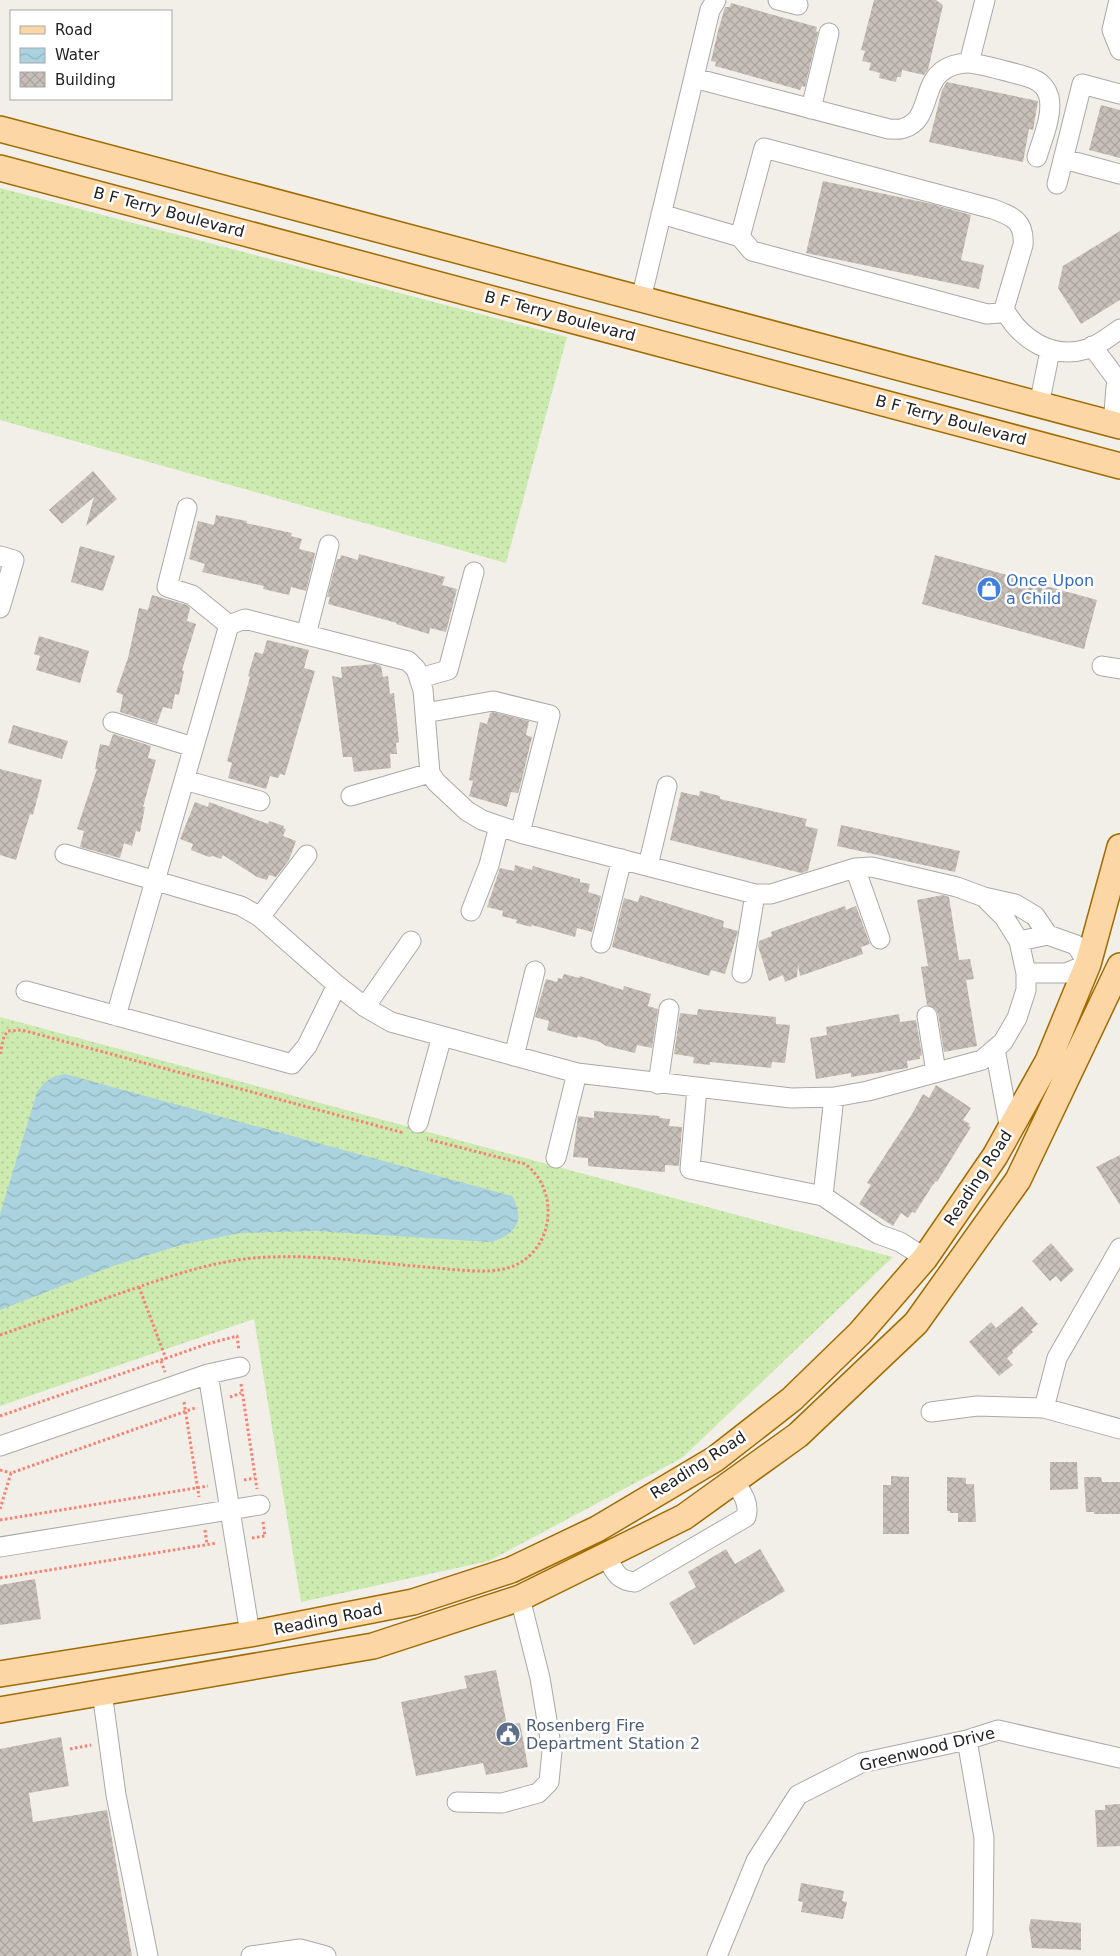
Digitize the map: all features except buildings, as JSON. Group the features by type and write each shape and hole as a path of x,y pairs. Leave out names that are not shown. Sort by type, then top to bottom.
{"main road":[{"path":"0,129 1116,425"},
{"name":"B F Terry Boulevard","path":"0,168 1120,466"},
{"name":"Reading Road","path":"0,1674 250,1634 412,1602 511,1570 606,1523 715,1459 792,1399 860,1333 925,1258 1010,1130 1048,1061 1088,964 1120,847"},
{"name":"Reading Road","path":"0,1710 373,1646 520,1598 684,1517 798,1435 916,1323 1018,1180 1119,970"},
{"path":"250,1634 256,1665"}],"street":[{"path":"641,299 710,10 716,0"},
{"path":"778,0 798,5"},
{"path":"969,63 985,0"},
{"path":"1119,0 1112,30 1118,50 1120,50"},
{"path":"811,109 829,34"},
{"path":"694,78 889,129 904,129 915,122 923,108 932,82 940,72 952,66 969,63 1035,80 1044,86 1049,98 1049,113 1037,157"},
{"path":"1058,184 1082,84 1120,94"},
{"path":"661,214 740,237 752,252 987,314 1000,313 1004,308 1023,245 1024,235 1014,218 983,207 764,148 740,237"},
{"path":"1064,160 1120,174"},
{"path":"1004,308 1012,323 1036,344 1050,351 1076,352 1092,346 1120,329"},
{"path":"1092,346 1119,380 1116,425"},
{"path":"1039,405 1050,351"},
{"path":"187,508 167,586 192,594 229,625"},
{"path":"306,635 329,545"},
{"path":"0,608 7,558"},
{"path":"420,678 448,670 474,572"},
{"path":"229,625 245,619 408,661 416,668 420,678 430,773 436,782 467,811 482,820 520,833 755,894 771,894 855,868 872,867 957,887 984,897 1015,904 1036,916 1048,935"},
{"path":"116,1016 229,625"},
{"path":"425,714 493,701 550,716 520,833"},
{"path":"114,722 193,747"},
{"path":"351,796 430,773"},
{"path":"184,780 260,801"},
{"path":"648,866 667,786"},
{"path":"471,911 489,865 499,826"},
{"path":"66,854 241,906 260,917 337,985 365,1007 391,1022 577,1073 658,1084 791,1098 834,1097 868,1091 982,1060 1003,1042 1017,1018 1026,990 1026,973 1019,941 1004,918 984,897"},
{"path":"260,917 307,855"},
{"path":"602,942 622,859"},
{"path":"855,868 880,939"},
{"path":"742,973 755,894"},
{"path":"1019,941 1048,935 1076,945 1088,964"},
{"path":"365,1007 411,941"},
{"path":"1026,973 1066,974 1088,964 1119,970"},
{"path":"514,1056 535,971"},
{"path":"26,991 292,1064 307,1046 337,985"},
{"path":"658,1084 669,1009"},
{"path":"927,1016 936,1072"},
{"path":"417,1132 442,1036"},
{"path":"994,1049 1010,1130"},
{"path":"556,1158 577,1073"},
{"path":"697,1088 690,1169 823,1196 878,1234 900,1242 925,1258"},
{"path":"823,1196 834,1097"},
{"path":"1044,1408 1057,1358 1120,1248"},
{"path":"0,1446 208,1374 240,1367"},
{"path":"208,1374 250,1634"},
{"path":"932,1412 977,1406 1044,1408 1120,1429"},
{"path":"606,1523 618,1577 624,1581 635,1582 746,1517 748,1510 746,1500 734,1481"},
{"path":"0,1547 260,1505"},
{"path":"457,1802 502,1803 538,1793 548,1782 552,1750 542,1687 520,1598"},
{"path":"102,1692 116,1796 148,1956"},
{"name":"Greenwood Drive","path":"717,1956 756,1861 798,1795 861,1763 967,1740 998,1730 1120,1758"},
{"path":"967,1740 984,1838 983,1932 976,1956"},
{"path":"251,1956 300,1948 326,1956"}],"path":[{"path":"0,1054 4,1036 8,1031 22,1030 417,1132 525,1164 541,1180 546,1190 548,1204 545,1231 539,1244 528,1258 515,1266 500,1270 468,1270 320,1258 272,1257 210,1264 0,1335"},
{"path":"139,1287 166,1359"},
{"path":"0,1416 207,1344 237,1336 241,1393 265,1536 0,1578"},
{"path":"161,1360 167,1377 182,1395 207,1544"},
{"path":"0,1470 11,1473 241,1393"},
{"path":"0,1509 11,1473"},
{"path":"0,1520 255,1478"}],"green space":[{"path":"0,188 567,337 506,563 0,420"},
{"path":"0,1017 893,1257 682,1458 489,1561 301,1602 254,1319 0,1406"}],"water":[{"path":"65,1074 512,1196 516,1204 518,1219 512,1231 506,1236 490,1242 315,1231 240,1233 181,1245 113,1266 0,1310 0,1214 37,1092 49,1080"}],"place":[{"name":"Once Upon a Child","path":"989,589"},
{"name":"Rosenberg Fire Department Station 2","path":"508,1734"}]}
